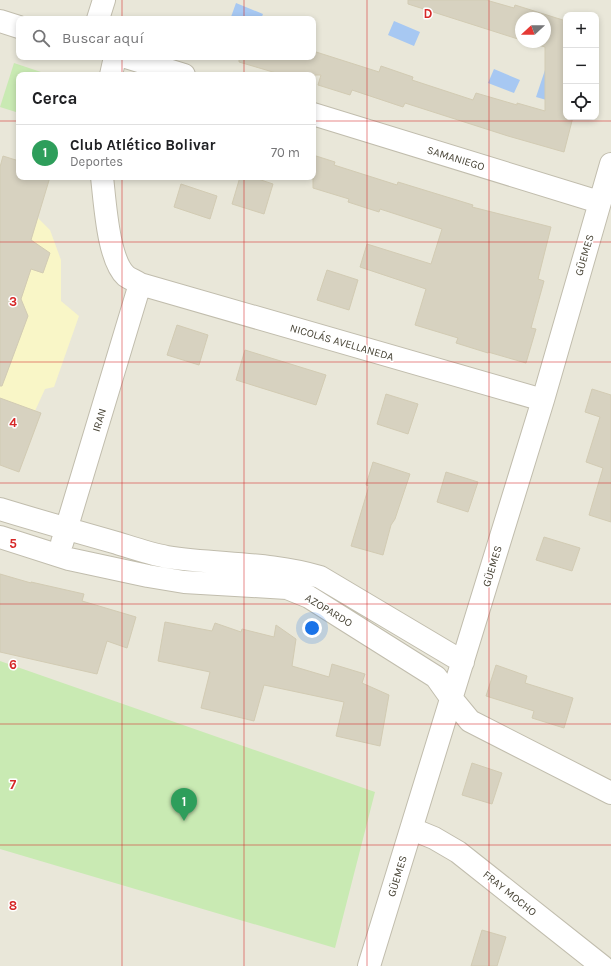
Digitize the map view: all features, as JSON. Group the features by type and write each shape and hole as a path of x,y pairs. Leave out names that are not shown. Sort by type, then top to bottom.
{"street":[{"path":"99,16 104,0"},
{"path":"0,21 16,26"},
{"path":"112,72 114,60"},
{"path":"136,60 174,72"},
{"name":"SAMANIEGO","path":"316,115 600,202"},
{"name":"GÜEMES","path":"369,966 543,400 611,164"},
{"name":"NICOLÁS AVELLANEDA","path":"102,180 112,249 117,263 126,276 140,284 543,400"},
{"name":"IRAN","path":"58,556 140,284"},
{"name":"AZOPARDO","path":"0,508 67,529 165,556 193,561 279,568 303,572 320,577 463,662"},
{"name":"AZOPARDO","path":"0,537 70,560 148,576 184,582 287,588 309,597 436,677 470,721 611,793"},
{"name":"FRAY MOCHO","path":"412,829 434,838 458,852 602,966"}],"shaded area":[{"path":"0,0 611,0 611,966 0,966"}],"green space":[{"path":"14,63 41,72 16,72 16,112 0,107"},
{"path":"0,661 375,792 335,948 0,849"}],"sand":[{"path":"38,218 50,230 61,260 61,301 79,316 54,387 45,389 35,411 0,398 0,378 5,379 28,316 21,299 31,269 43,273 50,254 31,240"}],"water":[{"path":"236,3 263,14 262,16 231,16"},
{"path":"394,21 420,32 414,46 388,35"},
{"path":"494,69 520,80 514,93 488,83"},
{"path":"545,70 559,74 550,101 536,97"}],"building":[{"path":"408,0 486,0 514,8 515,5 537,12 515,12 515,38 408,4"},
{"path":"551,16 563,20 563,120 572,120 564,152 508,136 405,103 403,107 352,90 350,95 318,85 321,75 316,75 316,72 273,72 239,62 239,60 316,60 316,52 379,72 381,66 413,77 412,80 473,100 476,93 517,105 517,103 545,111 545,48 551,48"},
{"path":"3,156 16,160 16,180 49,180 31,240 50,253 43,273 31,269 21,299 28,316 2,386 0,386 0,167"},
{"path":"316,156 335,162 334,165 397,185 398,182 473,205 472,207 551,227 538,279 544,281 531,328 536,329 526,363 456,343 458,338 415,325 426,289 360,267 367,244 431,264 442,229 380,209 379,212 348,202 349,199 313,188 313,180 316,180"},
{"path":"239,180 261,180 273,184 264,214 232,204"},
{"path":"181,184 217,196 210,219 174,207"},
{"path":"327,270 358,280 349,310 317,300"},
{"path":"177,325 208,335 199,365 167,355"},
{"path":"245,350 326,375 316,405 236,380"},
{"path":"592,389 611,395 611,522 589,515 603,468 586,462 600,417 585,412"},
{"path":"386,394 418,404 408,434 377,424"},
{"path":"0,398 41,413 19,472 0,465"},
{"path":"373,462 410,474 395,519 391,525 383,555 351,546 369,486 366,485"},
{"path":"446,472 478,482 468,512 437,502"},
{"path":"544,537 580,548 572,571 536,560"},
{"path":"0,574 31,583 84,594 82,601 136,617 127,648 107,641 97,674 0,652"},
{"path":"165,622 212,631 215,623 241,632 242,629 274,637 276,625 296,639 292,666 329,677 332,664 365,674 362,683 389,695 380,746 336,736 344,702 264,685 254,721 201,708 210,672 158,661"},
{"path":"496,665 527,676 525,683 573,698 564,728 532,718 534,711 486,696"},
{"path":"472,763 502,773 492,804 462,795"},
{"path":"482,930 506,937 497,966 471,966"}],"place":[{"name":"Club Atlético Bolivar","path":"184,821"}]}
